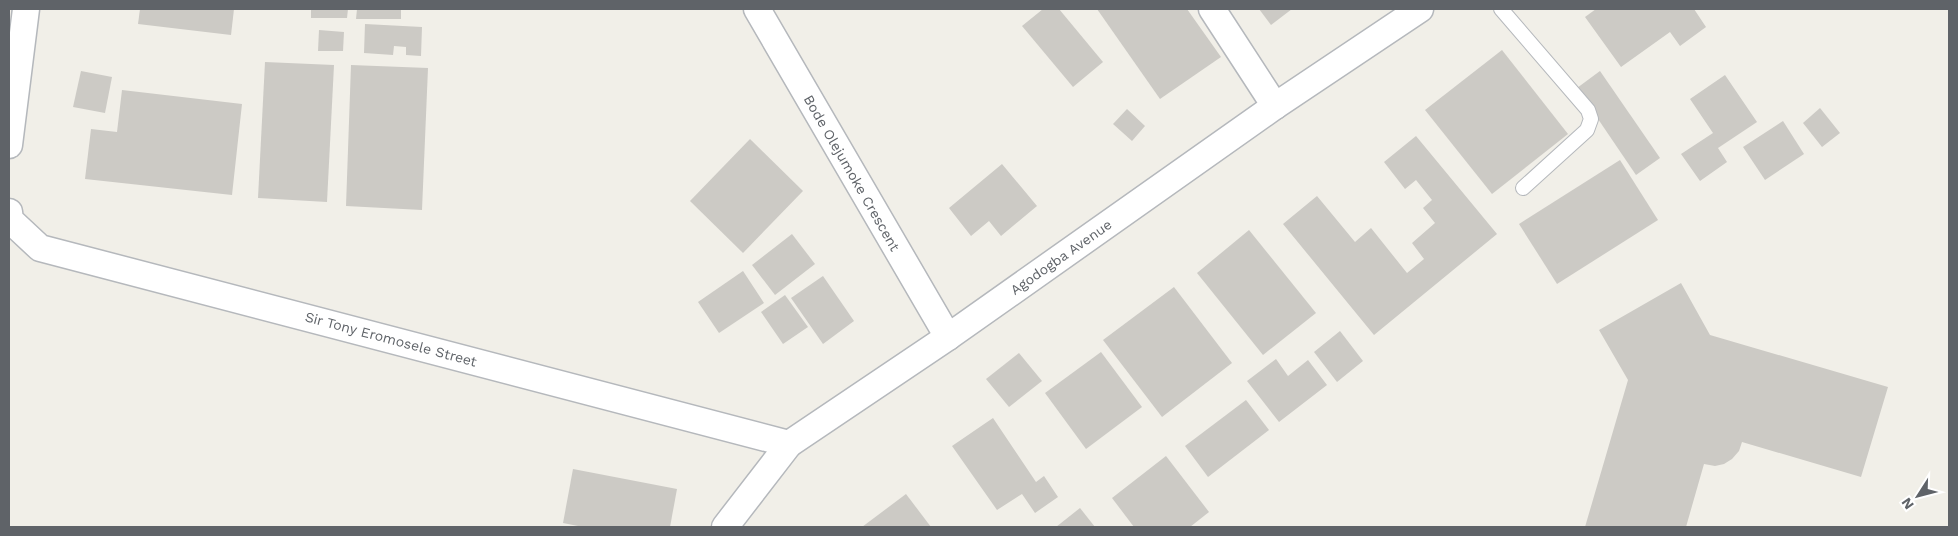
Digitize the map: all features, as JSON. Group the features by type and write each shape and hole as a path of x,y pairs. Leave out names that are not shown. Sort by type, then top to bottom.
{"street":[{"name":"Bode Olejumoke Crescent","path":"756,9 948,337"},
{"path":"1212,9 1275,106"},
{"name":"Agodogba Avenue","path":"725,527 789,444 948,337 1275,106 1420,9"},
{"path":"9,145 20,10"},
{"name":"Sir Tony Eromosele Street","path":"9,212 10,220 40,248 789,444"}],"lane":[{"path":"1501,9 1588,110 1591,119 1587,130 1523,188"}],"building":[{"path":"140,9 234,9 231,35 138,24"},
{"path":"311,9 348,9 347,18 311,18"},
{"path":"357,9 401,9 401,19 356,19"},
{"path":"1043,9 1059,9 1103,62 1073,87 1022,26"},
{"path":"1097,9 1187,9 1221,57 1160,99"},
{"path":"1259,9 1292,9 1271,25"},
{"path":"1596,9 1694,9 1706,27 1680,46 1670,32 1621,67 1585,17"},
{"path":"365,24 422,27 421,56 406,55 406,47 394,46 393,55 364,53"},
{"path":"319,30 344,32 343,51 318,51"},
{"path":"1502,50 1568,134 1492,194 1425,110"},
{"path":"265,62 334,65 327,202 258,198"},
{"path":"351,65 428,68 422,210 346,206"},
{"path":"81,71 112,77 105,113 73,107"},
{"path":"1600,71 1660,158 1636,175 1577,88"},
{"path":"1725,75 1757,122 1718,148 1727,162 1700,181 1681,154 1713,133 1690,99"},
{"path":"122,90 242,104 232,195 85,179 91,129 117,132"},
{"path":"1820,108 1840,133 1822,147 1803,123"},
{"path":"1127,109 1145,126 1132,141 1113,124"},
{"path":"1783,121 1804,154 1765,180 1743,147"},
{"path":"1416,136 1497,234 1374,335 1283,224 1317,196 1355,242 1371,228 1407,273 1424,259 1412,243 1435,223 1423,208 1432,200 1416,180 1405,189 1384,162"},
{"path":"750,139 803,191 743,253 690,201"},
{"path":"1620,160 1658,220 1557,284 1519,224"},
{"path":"1002,164 1037,206 1001,236 989,221 971,236 949,208"},
{"path":"1249,230 1316,313 1263,355 1197,273"},
{"path":"792,234 815,264 775,295 752,265"},
{"path":"743,271 764,303 719,333 698,302"},
{"path":"823,276 854,321 823,344 791,298"},
{"path":"1681,283 1710,335 1888,387 1861,477 1742,442 1739,451 1724,464 1715,466 1704,464 1686,527 1585,527 1628,380 1599,330"},
{"path":"1174,287 1232,363 1162,417 1103,340"},
{"path":"785,295 808,327 783,344 761,312"},
{"path":"1340,331 1363,361 1337,382 1314,352"},
{"path":"1101,352 1142,407 1086,449 1045,393"},
{"path":"1019,353 1042,381 1009,407 986,379"},
{"path":"1276,359 1288,376 1308,360 1327,385 1279,422 1247,381"},
{"path":"1246,400 1269,430 1208,477 1185,446"},
{"path":"993,418 1036,482 1044,476 1058,497 1035,513 1022,494 997,510 952,446"},
{"path":"1166,456 1209,512 1190,527 1134,527 1112,498"},
{"path":"573,469 677,489 670,527 583,527 563,523"},
{"path":"906,494 931,527 862,527"},
{"path":"1080,508 1095,527 1056,527"}]}
